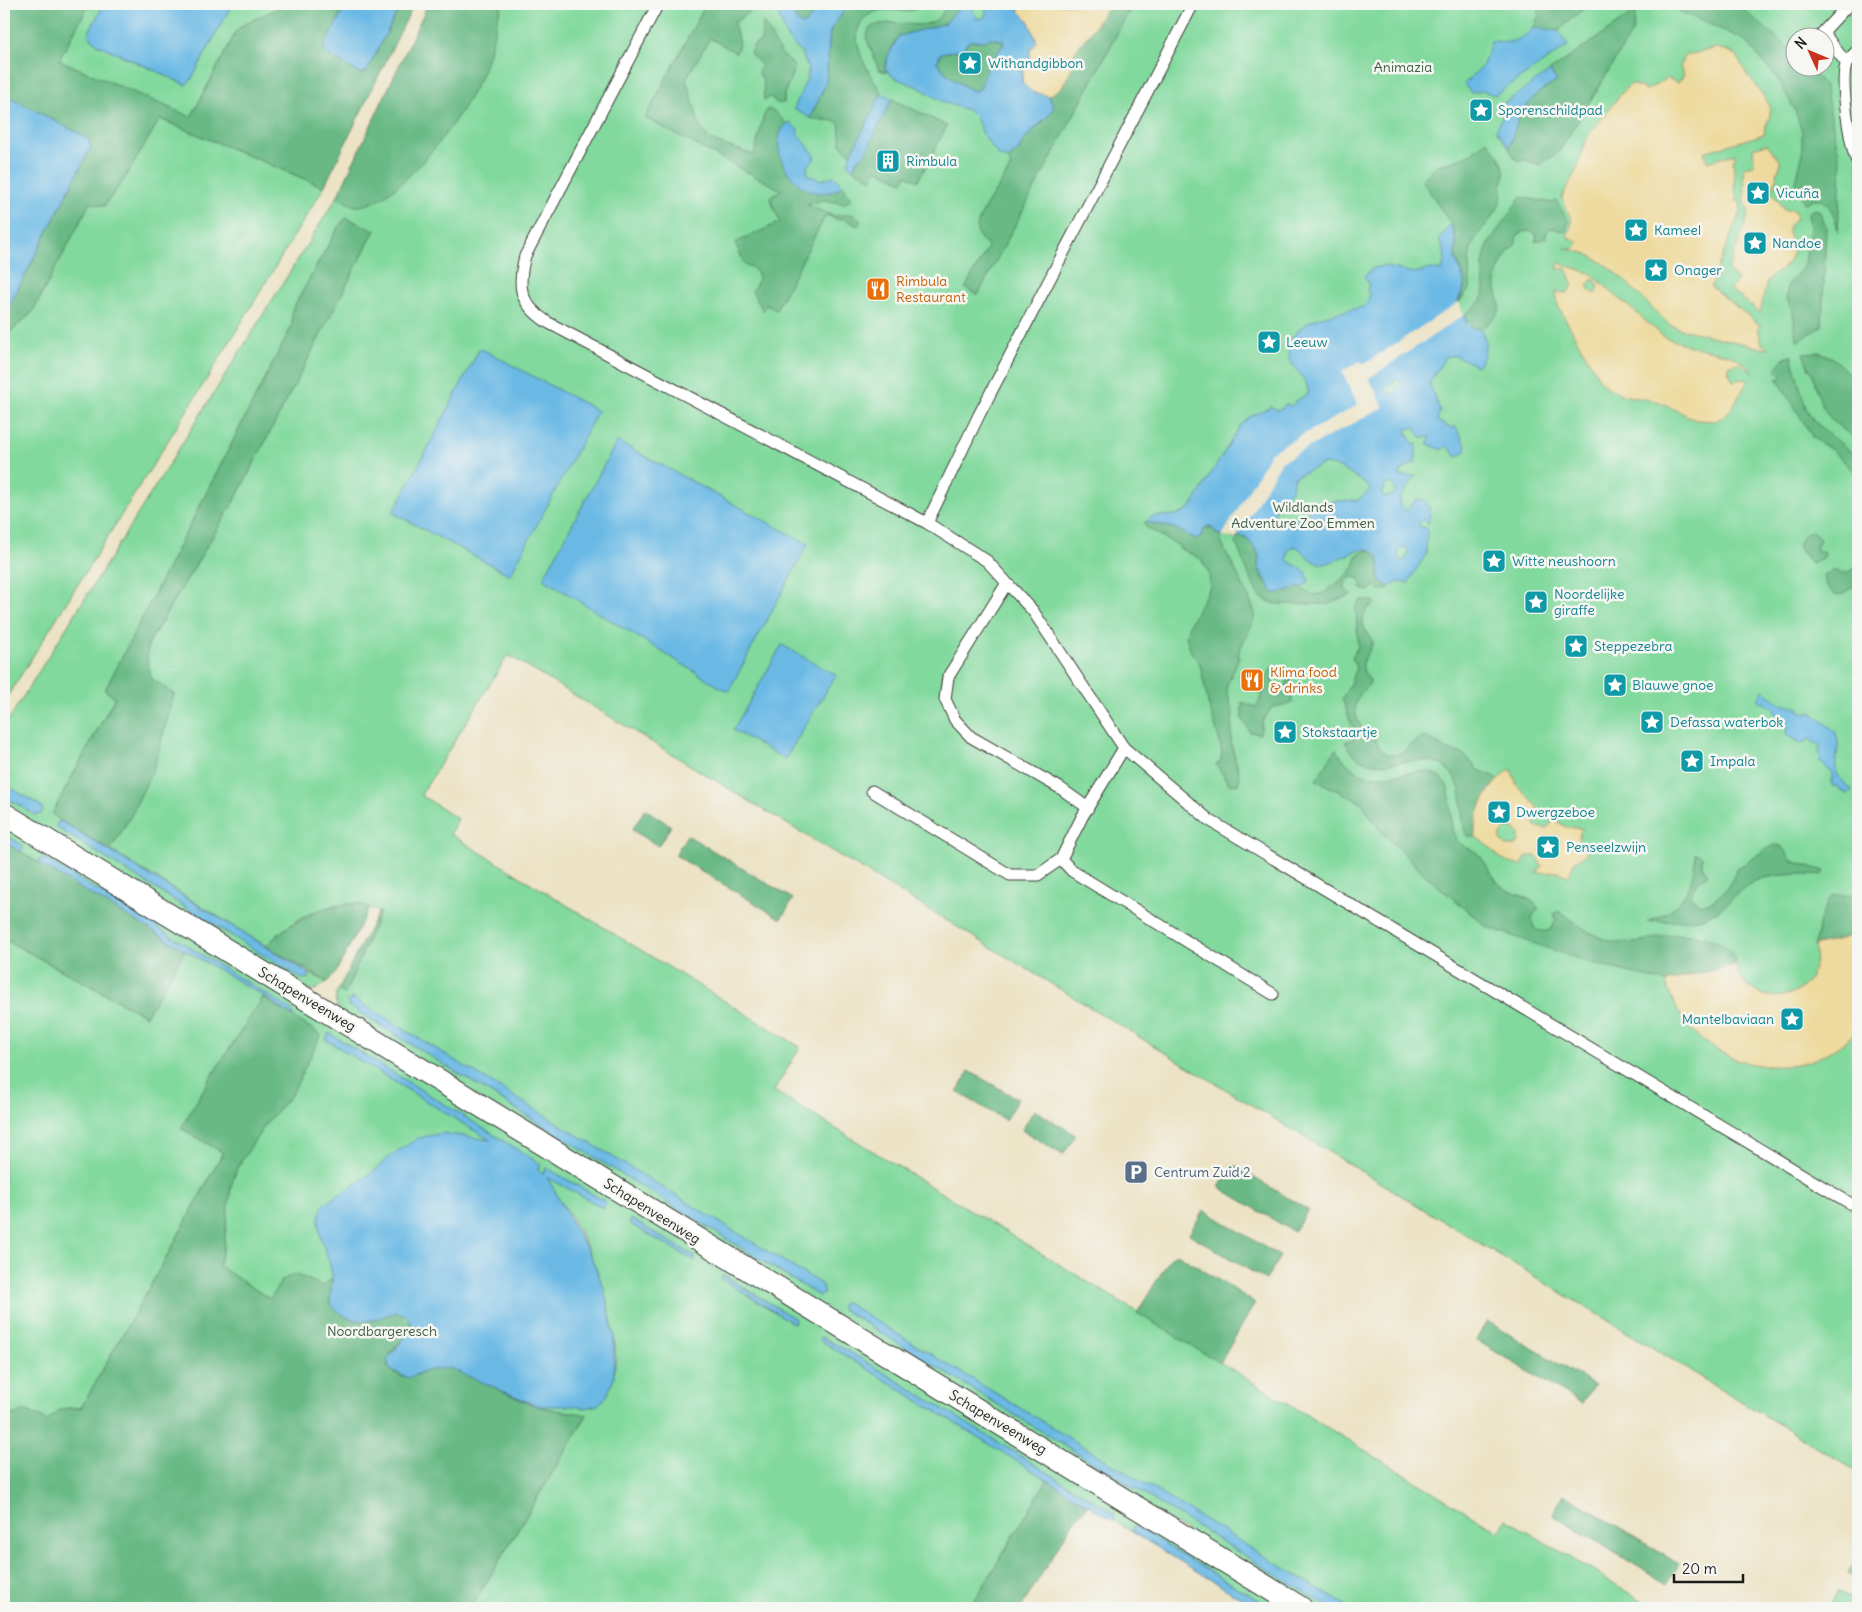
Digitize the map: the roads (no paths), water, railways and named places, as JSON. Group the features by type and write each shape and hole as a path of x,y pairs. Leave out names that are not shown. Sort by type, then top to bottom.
{"street":[{"name":"Schapenveenweg","path":"4,814 1301,1608"}],"lane":[{"path":"658,4 525,256 520,276 522,294 531,312 927,523 987,561 1033,611 1124,748 1209,820 1858,1208"},
{"path":"927,523 988,398 1193,4"},
{"path":"1846,63 1822,32 1849,4"},
{"path":"1858,50 1846,63 1843,78 1846,108 1858,164"},
{"path":"1007,584 948,677 945,699 954,720 971,736 1060,788 1088,808"},
{"path":"872,791 1010,875 1038,875 1062,858 1088,808 1124,748"},
{"path":"1062,858 1072,871 1273,994"}],"water":[{"path":"104,4 232,4 191,80 186,85 97,44 88,34"},
{"path":"347,4 401,4 367,71 361,74 328,55 323,48"},
{"path":"774,4 790,4 796,20 802,25 812,16 817,4 849,4 830,31 826,83 810,118 794,109 807,78 808,69 802,54 787,38"},
{"path":"962,4 975,4 973,11 977,19 985,17 984,4 1019,4 1019,11 1028,20 1037,42 1030,50 1030,60 1022,69 1022,83 1032,92 1049,96 1054,109 1024,140 1018,151 1008,159 999,156 994,150 984,136 975,116 970,111 945,103 918,87 893,77 885,68 888,56 899,36 946,23","holes":["989,38 1002,40 1004,44 988,64 980,89 974,91 959,82 949,75 937,62 941,53 962,50 969,41 986,41"]},
{"path":"1533,28 1558,31 1568,46 1495,95 1483,91 1471,93 1464,84 1483,65 1492,40 1514,41 1524,36"},
{"path":"1550,71 1557,81 1538,93 1520,113 1509,148 1496,130 1502,118 1502,105"},
{"path":"882,93 892,99 865,154 857,160 853,169 848,164 851,154"},
{"path":"4,94 82,135 89,140 91,147 4,316"},
{"path":"790,122 799,131 797,133 814,154 814,160 807,167 808,175 821,180 834,176 842,184 840,188 824,193 809,191 797,183 787,171 781,157 779,143 781,131"},
{"path":"1451,224 1456,241 1455,258 1464,280 1464,287 1458,301 1467,323 1473,329 1479,328 1482,332 1485,348 1483,358 1477,366 1457,356 1446,356 1429,383 1440,410 1437,421 1453,429 1455,426 1466,446 1466,451 1457,457 1446,445 1442,450 1428,444 1430,437 1421,437 1415,428 1408,428 1406,432 1413,444 1417,444 1415,462 1401,471 1399,476 1416,476 1400,498 1400,506 1406,511 1416,500 1424,500 1430,514 1428,524 1424,519 1419,522 1420,527 1427,528 1426,554 1408,583 1399,582 1389,587 1379,579 1379,559 1375,552 1369,549 1352,552 1322,564 1311,559 1296,546 1289,549 1287,560 1306,572 1309,581 1303,587 1273,593 1258,567 1259,556 1256,549 1246,538 1238,536 1236,539 1217,534 1212,527 1208,526 1204,529 1200,539 1170,527 1146,522 1151,517 1177,515 1191,507 1240,426 1249,417 1271,407 1278,410 1284,407 1285,404 1291,406 1308,394 1305,382 1289,356 1289,348 1294,336 1301,328 1320,317 1365,306 1370,295 1367,290 1369,284 1364,276 1373,268 1384,266 1413,273 1431,269 1442,271 1445,256 1439,239","holes":["1397,379 1402,383 1395,394 1386,392 1384,389","1324,464 1336,466 1348,472 1369,487 1370,490 1358,500 1317,502 1301,518 1278,518 1274,515 1277,504 1292,489 1294,477","1392,483 1395,491 1393,495 1385,497 1382,494 1385,485","1404,547 1409,552 1403,562 1399,558 1398,551"]},
{"path":"480,348 598,411 510,575 393,513"},
{"path":"617,441 808,544 728,692 543,579"},
{"path":"782,645 836,675 785,759 733,730"},
{"path":"1763,690 1781,704 1800,708 1799,710 1806,714 1811,712 1835,731 1838,740 1836,768 1838,775 1852,790 1847,794 1839,789 1837,785 1833,787 1832,773 1819,761 1821,759 1819,753 1820,746 1809,739 1801,744 1787,735 1788,726 1785,723 1784,715 1775,714 1774,708 1758,700"},
{"path":"4,784 41,806 43,810 41,814 35,815 4,796"},
{"path":"61,821 309,973 309,978 302,979 57,828 57,823"},
{"path":"4,834 22,845 21,852 4,842"},
{"path":"43,857 290,1009 294,1015 292,1016 263,996 39,864 40,859"},
{"path":"353,998 821,1284 825,1293 819,1296 349,1006 348,1001"},
{"path":"329,1033 541,1164 538,1170 543,1173 547,1168 606,1202 603,1208 547,1177 591,1257 604,1288 614,1337 614,1378 607,1396 598,1405 585,1408 574,1406 538,1406 449,1368 424,1371 408,1378 390,1369 387,1360 413,1326 409,1319 399,1313 394,1313 372,1320 355,1320 345,1316 332,1306 330,1299 332,1276 319,1222 324,1204 372,1173 390,1156 418,1138 443,1133 490,1140 326,1040"},
{"path":"631,1219 694,1256 695,1261 630,1224"},
{"path":"722,1275 794,1318 795,1322 793,1323 721,1279"},
{"path":"845,1302 1350,1608 1330,1608 842,1309 841,1305"},
{"path":"821,1337 850,1352 1114,1513 1115,1518 1113,1520 1088,1505 820,1340"},
{"path":"1135,1526 1271,1608 1257,1608 1132,1532 1132,1528"}],"place":[{"name":"Withandgibbon","path":"970,63"},
{"name":"Sporenschildpad","path":"1481,110"},
{"name":"Rimbula","path":"888,161"},
{"name":"Vicuña","path":"1758,193"},
{"name":"Kameel","path":"1636,230"},
{"name":"Nandoe","path":"1755,243"},
{"name":"Onager","path":"1656,270"},
{"name":"Rimbula Restaurant","path":"878,289"},
{"name":"Leeuw","path":"1269,342"},
{"name":"Witte neushoorn","path":"1494,561"},
{"name":"Noordelijke giraffe","path":"1536,602"},
{"name":"Steppezebra","path":"1576,646"},
{"name":"Klima food & drinks","path":"1252,680"},
{"name":"Blauwe gnoe","path":"1615,685"},
{"name":"Defassa waterbok","path":"1652,722"},
{"name":"Stokstaartje","path":"1285,732"},
{"name":"Impala","path":"1692,761"},
{"name":"Dwergzeboe","path":"1499,812"},
{"name":"Penseelzwijn","path":"1548,847"},
{"name":"Mantelbaviaan","path":"1792,1019"},
{"name":"Centrum Zuid 2","path":"1136,1172"}],"park label":[{"name":"Animazia","path":"1403,67"},
{"name":"Wildlands Adventure Zoo Emmen","path":"1303,516"},
{"name":"Noordbargeresch","path":"382,1331"}]}
